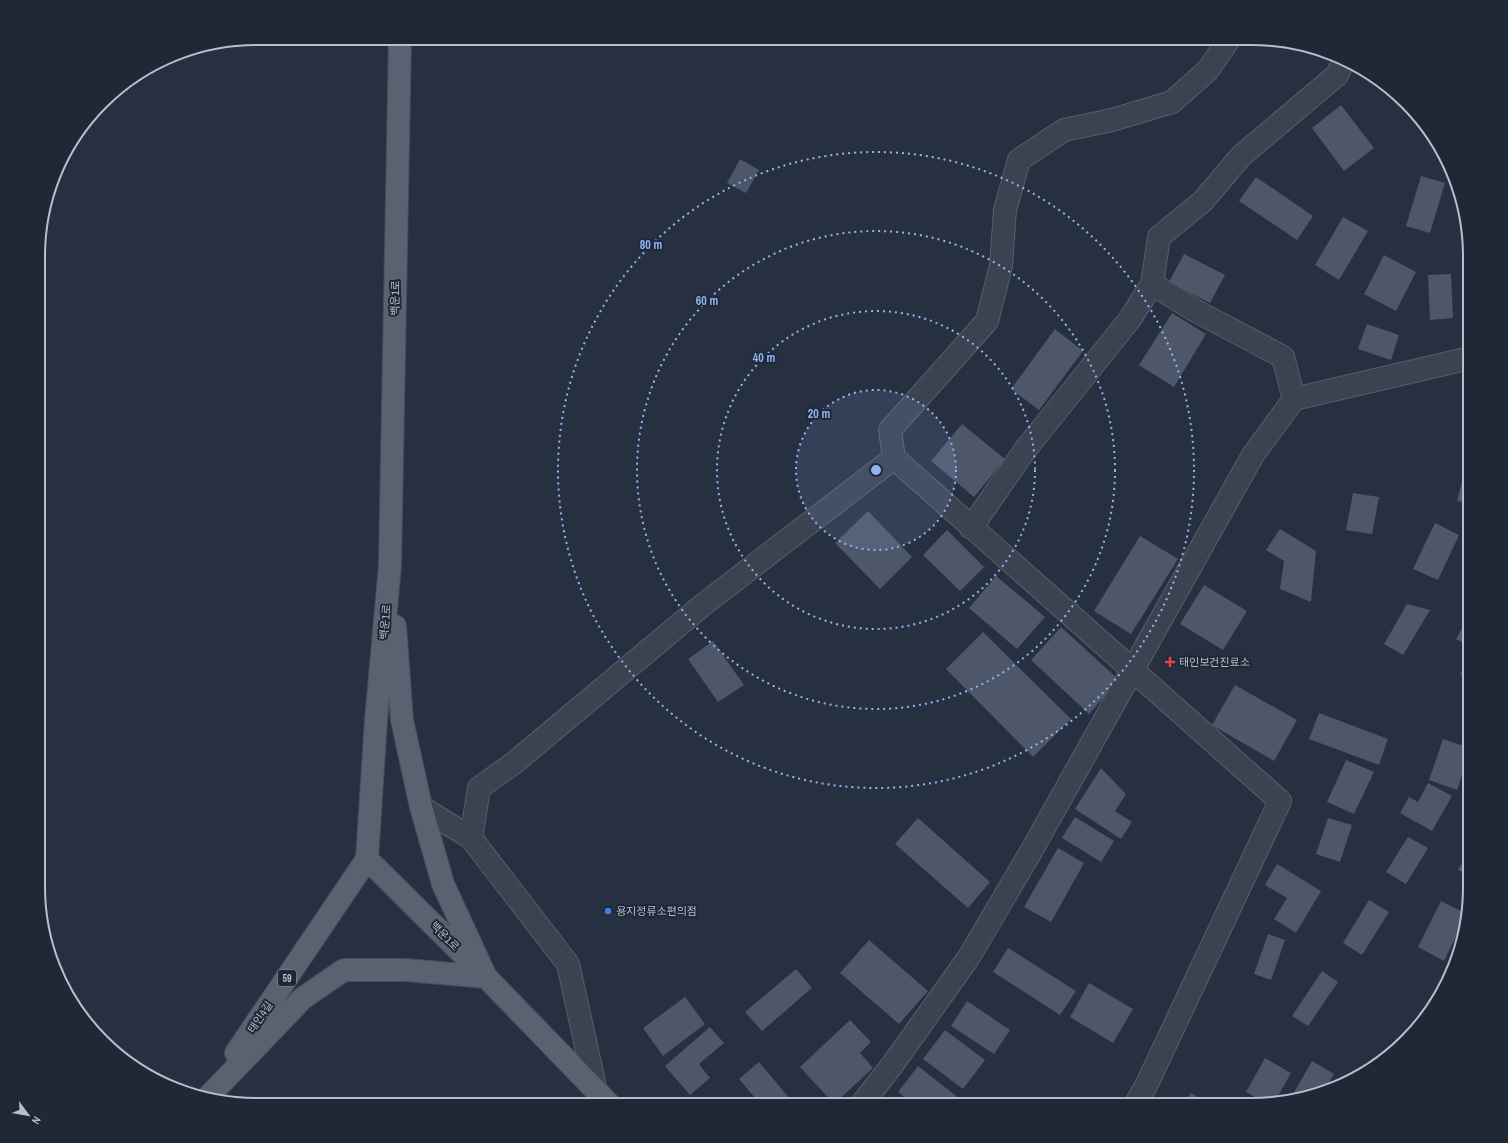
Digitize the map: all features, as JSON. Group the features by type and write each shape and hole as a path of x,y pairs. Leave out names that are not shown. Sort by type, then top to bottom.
{"main road":[{"name":"백운1로","path":"400,45 390,565 376,720 367,859 486,977 603,1098"},
{"path":"210,1093 303,998 344,970 406,970 486,977 443,884 421,807 402,720 390,565"},
{"name":"태인4길","path":"209,1093 367,859"}],"street":[{"path":"1139,1098 1280,801 894,458 890,430 987,321 1001,266 1005,210 1019,160 1064,130 1112,120 1172,102 1208,70 1225,45"},
{"path":"971,528 1025,450 1130,319 1152,284 1159,236 1203,201 1242,156 1337,75 1342,65"},
{"path":"1152,284 1196,311 1283,357 1294,399"},
{"path":"866,1098 893,1064 969,957 1033,848 1253,455 1294,399 1463,360"},
{"path":"470,838 478,788 514,763 704,604 894,458"},
{"path":"421,807 470,838 568,964 603,1098"}],"building":[{"path":"1341,105 1374,148 1344,171 1312,128"},
{"path":"740,159 759,170 746,193 727,183"},
{"path":"1421,176 1445,183 1430,233 1406,226"},
{"path":"1256,177 1313,216 1297,240 1239,201"},
{"path":"1343,217 1368,231 1339,280 1315,265"},
{"path":"1184,254 1225,275 1210,303 1169,282"},
{"path":"1384,255 1416,272 1396,311 1364,294"},
{"path":"1451,274 1453,318 1430,320 1428,275"},
{"path":"1172,313 1206,334 1174,387 1139,365"},
{"path":"1367,324 1399,335 1391,360 1358,349"},
{"path":"1055,329 1083,351 1039,410 1011,389"},
{"path":"962,424 1005,459 974,497 931,461"},
{"path":"1463,478 1463,502 1457,501"},
{"path":"1353,493 1379,497 1372,534 1346,530"},
{"path":"868,511 912,557 880,589 835,543"},
{"path":"1435,523 1459,535 1438,580 1413,569"},
{"path":"1280,529 1316,551 1311,602 1280,589 1284,561 1266,550"},
{"path":"947,530 984,567 960,591 923,555"},
{"path":"1140,536 1178,559 1131,634 1094,611"},
{"path":"996,576 1045,617 1017,649 969,608"},
{"path":"1204,585 1247,611 1223,650 1180,624"},
{"path":"1407,604 1430,610 1403,655 1384,644"},
{"path":"1061,627 1119,680 1089,714 1031,660"},
{"path":"1463,627 1463,642 1456,639"},
{"path":"983,632 1071,719 1033,757 946,669"},
{"path":"713,641 744,685 718,702 688,659"},
{"path":"1463,669 1463,676 1460,674"},
{"path":"1235,685 1297,720 1274,761 1212,725"},
{"path":"1319,713 1388,739 1379,765 1309,739"},
{"path":"1443,739 1463,746 1463,772 1457,790 1429,780"},
{"path":"1346,760 1374,772 1354,814 1327,802"},
{"path":"1101,768 1126,794 1115,811 1132,822 1121,839 1075,809"},
{"path":"1428,783 1452,796 1432,831 1400,813 1409,797 1418,802"},
{"path":"1075,817 1114,841 1101,862 1062,838"},
{"path":"918,818 990,882 968,908 895,844"},
{"path":"1328,818 1352,825 1340,862 1316,854"},
{"path":"1408,837 1428,848 1406,884 1386,872"},
{"path":"1058,848 1084,863 1051,922 1024,907"},
{"path":"1463,860 1463,872 1458,870"},
{"path":"1277,864 1321,891 1296,933 1274,919 1287,898 1265,885"},
{"path":"1369,900 1389,912 1362,955 1343,943"},
{"path":"1441,901 1462,911 1458,932 1444,961 1418,947"},
{"path":"1268,934 1285,940 1271,980 1254,974"},
{"path":"869,940 928,991 899,1024 840,973"},
{"path":"1008,948 1076,991 1060,1015 993,972"},
{"path":"796,969 812,988 762,1031 745,1012"},
{"path":"1322,971 1338,982 1308,1026 1292,1016"},
{"path":"1089,983 1133,1009 1113,1043 1070,1017"},
{"path":"685,997 705,1024 663,1056 643,1028"},
{"path":"967,1001 1010,1030 994,1054 951,1026"},
{"path":"850,1020 871,1042 860,1053 873,1068 840,1098 828,1098 800,1067"},
{"path":"710,1027 724,1043 699,1064 710,1078 690,1095 665,1066"},
{"path":"945,1030 985,1060 963,1089 923,1059"},
{"path":"1265,1058 1291,1073 1278,1096 1256,1098 1246,1092"},
{"path":"1312,1061 1334,1074 1329,1084 1293,1094"},
{"path":"759,1062 789,1098 755,1098 739,1079"},
{"path":"918,1066 959,1098 906,1098 898,1092"},
{"path":"1191,1093 1200,1098 1188,1098"}],"place":[{"name":"태인보건진료소","path":"1170,662"},
{"name":"용지정류소편의점","path":"608,911"}]}
